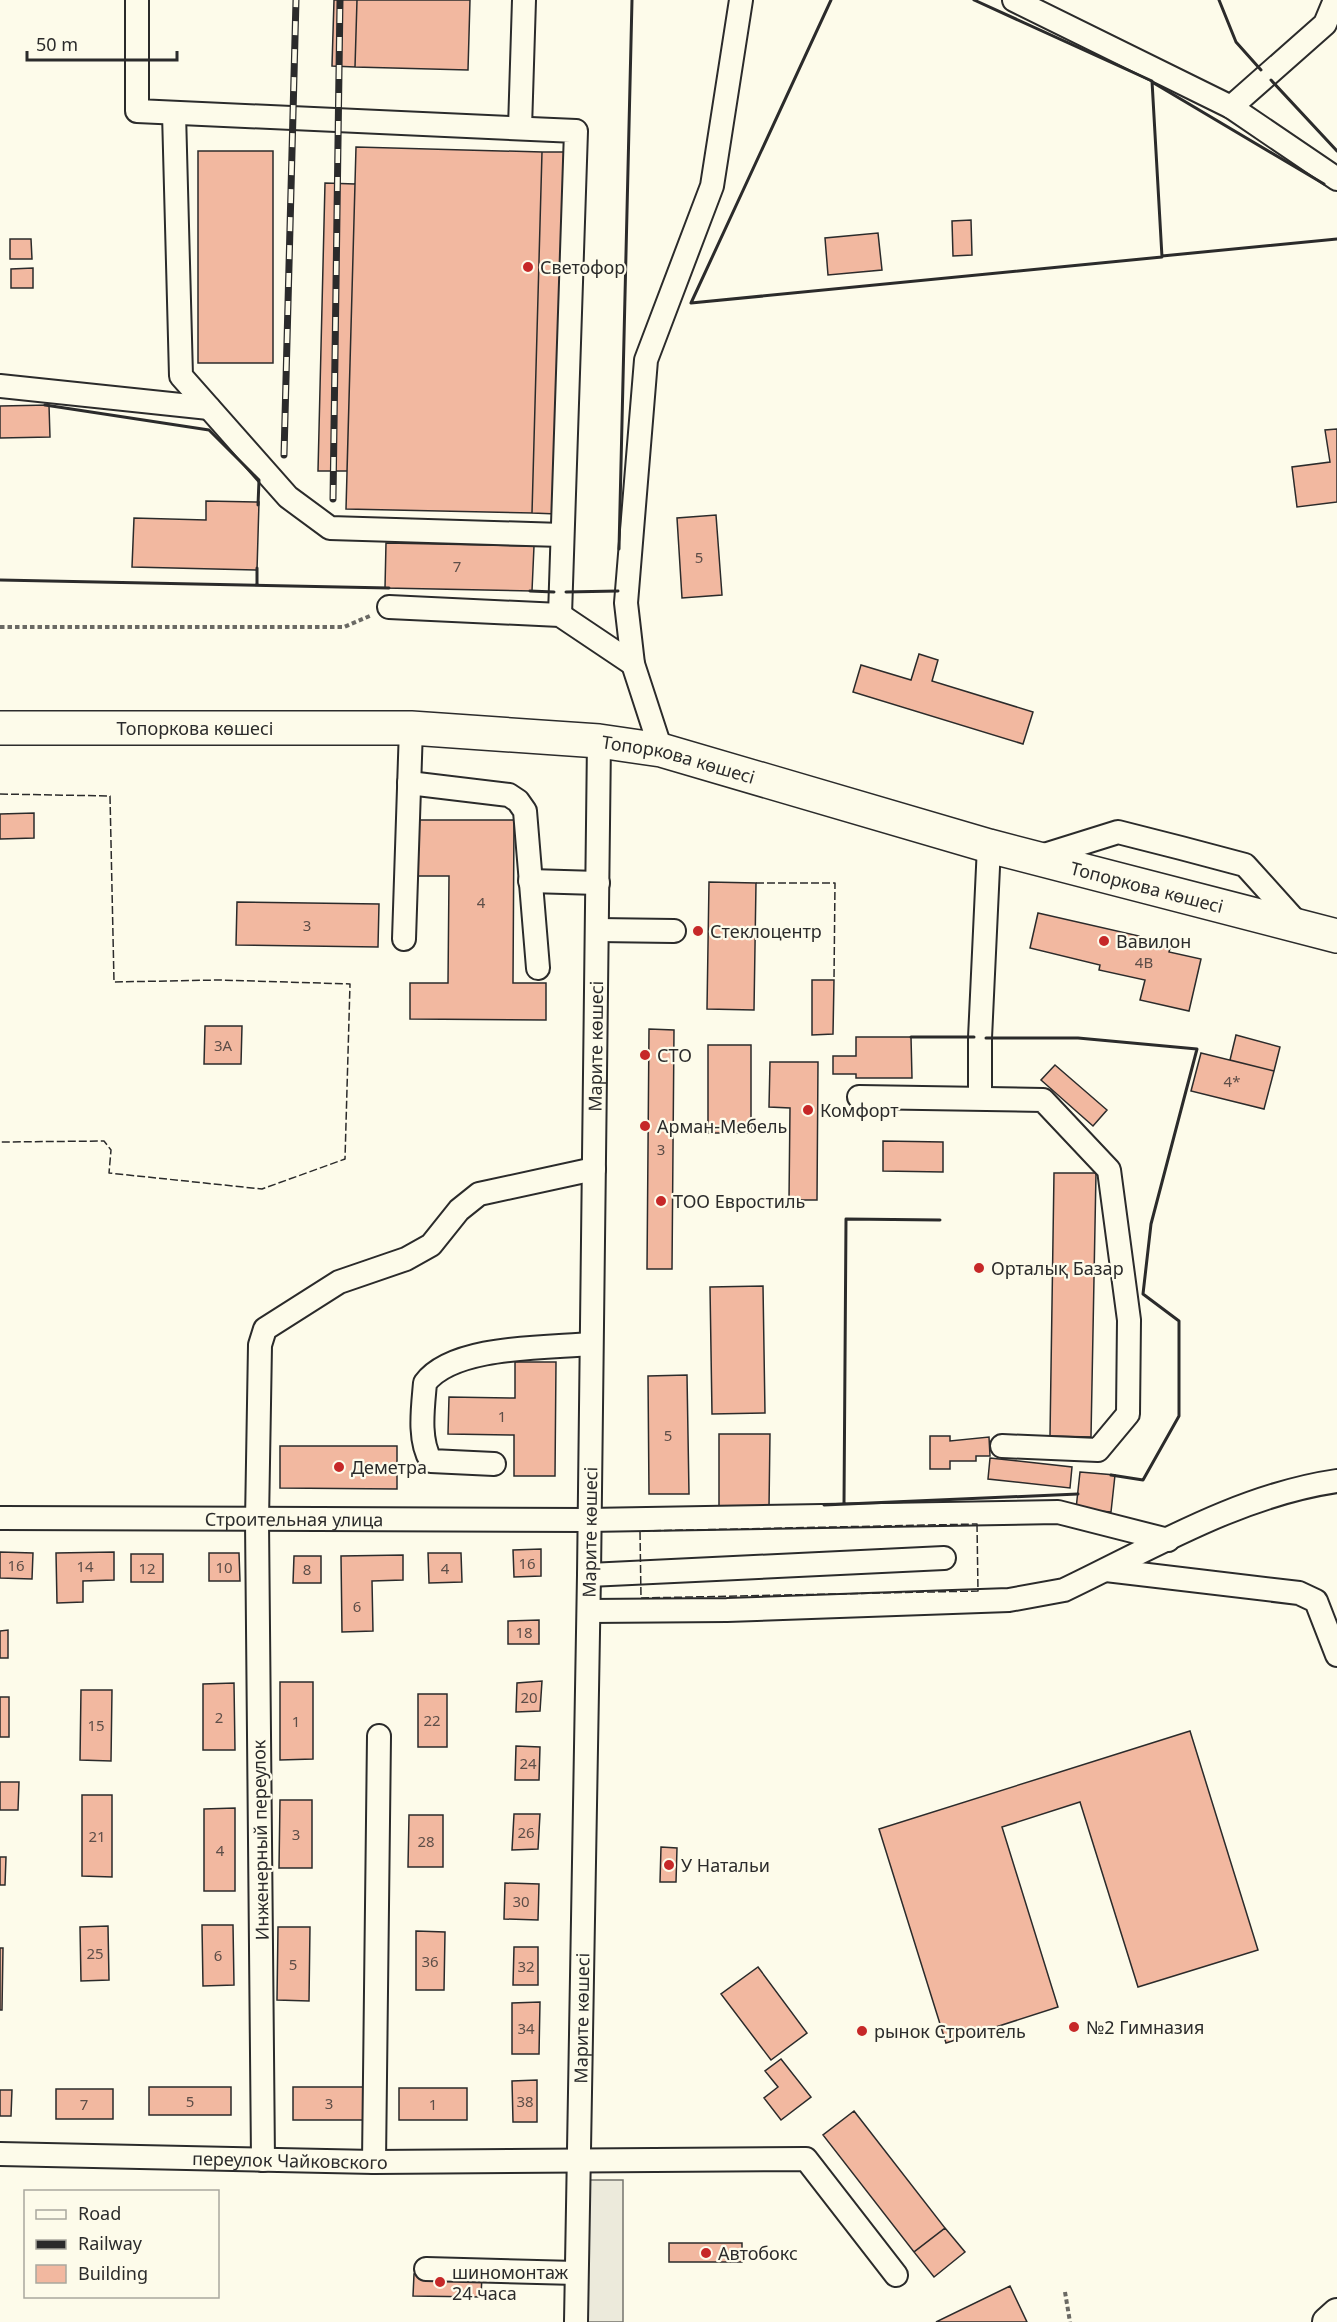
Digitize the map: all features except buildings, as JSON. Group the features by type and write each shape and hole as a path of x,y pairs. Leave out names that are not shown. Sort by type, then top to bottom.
{"highway":[{"name":"Топоркова көшесі","path":"0,728 411,728 599,741 661,750 989,846 1337,936"}],"main road":[{"path":"1327,2322 1337,2313"}],"street":[{"path":"137,0 137,111 576,131 560,615"},
{"path":"520,128 524,0"},
{"path":"661,750 633,664 626,603 646,360 712,186 741,0"},
{"path":"1014,0 1230,107 1337,179"},
{"path":"1230,107 1325,24 1335,0"},
{"path":"174,113 181,376 288,497 330,528 562,535"},
{"path":"0,386 209,408"},
{"path":"389,607 560,615 633,664"},
{"path":"404,939 411,728"},
{"name":"Марите көшесі","path":"576,2322 589,1575 599,741"},
{"path":"410,783 509,795 518,801 525,811 538,968"},
{"path":"1036,858 1118,832 1181,848 1245,865 1301,927"},
{"path":"980,1098 980,1038 989,846"},
{"path":"531,880 598,883"},
{"path":"598,930 674,931"},
{"path":"859,1097 1043,1100 1109,1170 1129,1320 1128,1414 1098,1450 1002,1446"},
{"name":"Инженерный переулок","path":"263,2160 257,1521 260,1345 265,1329 339,1282 406,1259 431,1245 459,1210 479,1194 594,1169"},
{"path":"494,1464 431,1461 425,1451 424,1436 425,1383 429,1377 450,1364 469,1358 510,1351 591,1344"},
{"path":"588,1611 727,1610 1009,1600 1064,1590 1225,1513 1302,1486 1337,1480"},
{"name":"Строительная улица","path":"0,1518 257,1521 588,1520 1058,1512 1168,1540"},
{"path":"589,1575 944,1558"},
{"path":"1106,1570 1299,1593 1316,1601 1337,1655"},
{"path":"374,2162 379,1736"},
{"name":"переулок Чайковского","path":"0,2154 374,2162 806,2158 896,2276"},
{"path":"426,2269 576,2273"}],"path":[{"path":"0,627 344,627 389,607"},
{"path":"1065,2292 1070,2322"}],"shaded area":[{"path":"586,2180 623,2180 623,2322 586,2322"}],"railway":[{"path":"284,455 296,0"},
{"path":"333,499 340,0"}],"fence":[{"path":"0,794 110,796 114,982 219,980 350,984 345,1159 262,1189 109,1173 111,1150 104,1141 0,1142"},
{"path":"756,883 835,883 834,980"},
{"path":"977,1524 978,1591 641,1598 640,1531 977,1524"}],"wall":[{"path":"619,549 632,0"},
{"path":"691,303 831,0"},
{"path":"691,303 1162,257 1152,81 974,0"},
{"path":"1219,0 1236,42 1261,70"},
{"path":"1271,80 1337,151"},
{"path":"1152,82 1324,184"},
{"path":"1162,256 1337,239"},
{"path":"45,405 209,430 259,480 258,505"},
{"path":"257,568 257,585"},
{"path":"0,580 389,588"},
{"path":"530,591 554,592"},
{"path":"566,592 618,591"},
{"path":"911,1037 974,1037"},
{"path":"986,1038 1078,1038 1197,1049 1151,1224 1143,1294 1179,1321 1179,1416 1143,1480 1111,1475"},
{"path":"844,1504 846,1219 940,1220"},
{"path":"824,1505 1078,1494"}],"place":[{"name":"Светофор","path":"528,267"},
{"name":"Стеклоцентр","path":"698,931"},
{"name":"Вавилон","path":"1104,941"},
{"name":"СТО","path":"645,1055"},
{"name":"Комфорт","path":"808,1110"},
{"name":"Арман-Мебель","path":"645,1126"},
{"name":"ТОО Евростиль","path":"661,1201"},
{"name":"Орталық Базар","path":"979,1268"},
{"name":"Деметра","path":"339,1467"},
{"name":"У Натальи","path":"669,1865"},
{"name":"№2 Гимназия","path":"1074,2027"},
{"name":"рынок Строитель","path":"862,2031"},
{"name":"Автобокс","path":"706,2253"},
{"name":"шиномонтаж 24 часа","path":"440,2282"}]}
